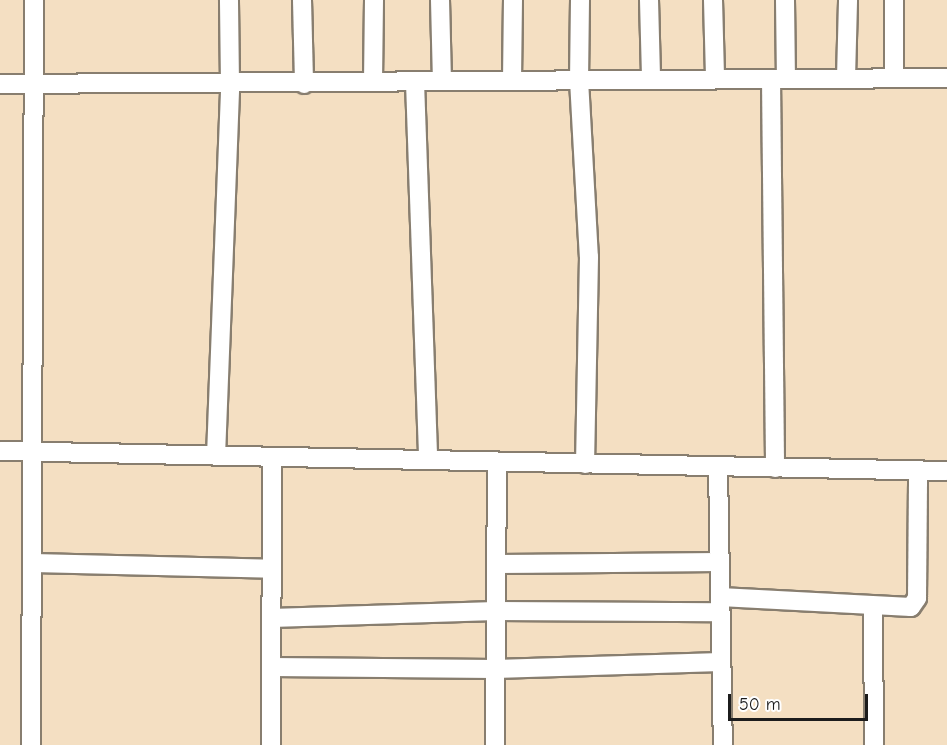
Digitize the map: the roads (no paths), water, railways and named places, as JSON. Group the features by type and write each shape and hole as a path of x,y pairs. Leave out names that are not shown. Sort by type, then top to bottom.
{"street":[{"path":"32,745 34,0"},
{"path":"216,456 230,84 229,0"},
{"path":"302,0 303,84"},
{"path":"373,82 374,0"},
{"path":"440,0 442,81"},
{"path":"512,81 513,0"},
{"path":"580,0 579,80 590,257 585,464"},
{"path":"650,0 651,80"},
{"path":"713,0 715,79"},
{"path":"776,468 778,79 785,0"},
{"path":"846,78 848,0"},
{"path":"894,0 894,78"},
{"path":"0,84 303,84 947,78"},
{"path":"415,82 428,460"},
{"path":"0,451 947,471"},
{"path":"271,745 272,457"},
{"path":"495,745 497,462"},
{"path":"718,466 723,745"},
{"path":"271,618 720,604 905,610 917,598 918,471"},
{"path":"33,562 272,569"},
{"path":"496,564 719,562"},
{"path":"873,608 874,745"},
{"path":"271,668 495,669 721,662"}]}
